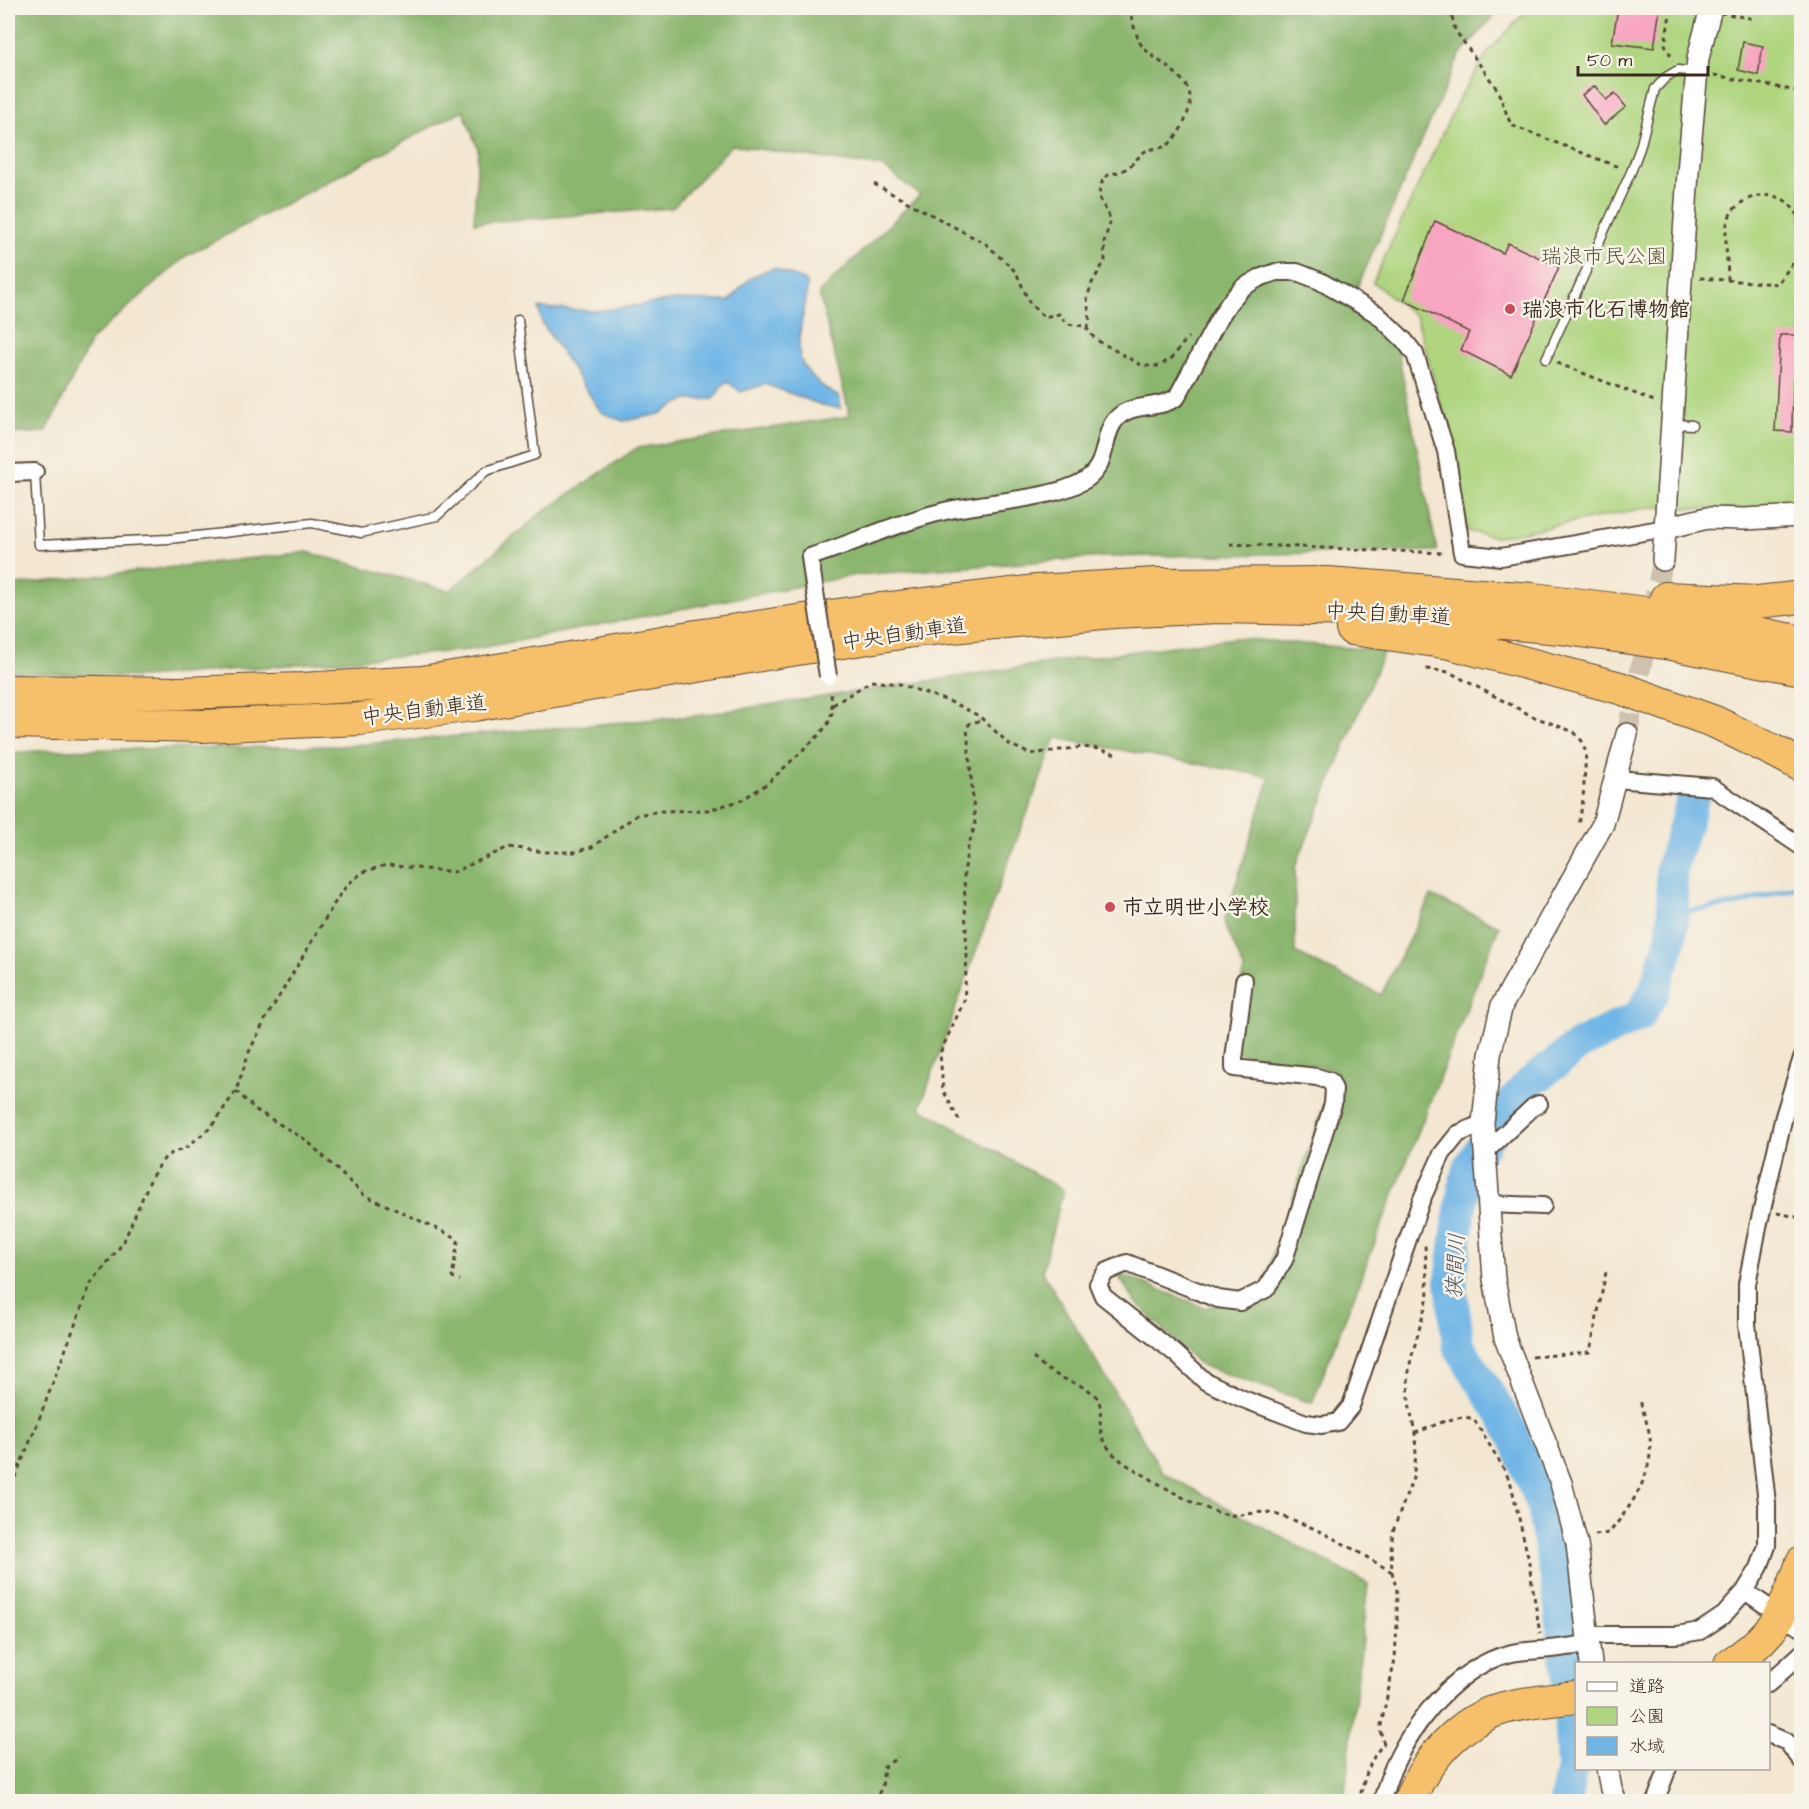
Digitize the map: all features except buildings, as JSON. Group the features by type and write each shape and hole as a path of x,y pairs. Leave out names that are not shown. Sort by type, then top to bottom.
{"highway":[{"path":"1328,583 1427,576 1489,578 1679,600 1758,602 1802,597"},
{"name":"中央自動車道","path":"8,691 181,693 422,682 696,636 865,611 1036,591 1156,584 1328,583 1533,599 1671,616 1802,642"},
{"name":"中央自動車道","path":"8,722 204,726 360,719 474,705 778,652 920,630 1114,612 1219,607 1358,610 1560,628 1671,644 1802,669"},
{"path":"1009,621 1028,631 1172,624 1342,628 1450,643 1620,688 1715,723 1802,766"},
{"path":"1733,1662 1771,1629 1798,1575 1802,1562"},
{"path":"1409,1802 1416,1783 1429,1763 1459,1732 1480,1718 1501,1708 1575,1697"}],"street":[{"path":"1663,560 1682,424 1681,276 1688,71 1698,58 1711,8"},
{"path":"828,676 810,557 886,529 942,512 1052,492 1088,478 1102,461 1113,423 1120,415 1133,410 1168,404 1177,398 1228,303 1242,288 1259,278 1276,272 1298,272 1320,281 1377,314 1415,354 1446,451 1462,553 1501,557 1666,528 1707,518 1802,516"},
{"path":"8,473 35,472"},
{"path":"1590,1647 1575,1538 1561,1483 1505,1338 1494,1279 1483,1123 1490,1055 1502,1005 1603,824 1627,734"},
{"path":"1616,779 1712,788 1802,847"},
{"path":"1244,981 1234,1068 1317,1077 1330,1081 1334,1089 1333,1104 1284,1260 1266,1289 1240,1302 1218,1299 1127,1263 1106,1272 1098,1284 1103,1296 1176,1354 1205,1381 1243,1399 1306,1423 1322,1425 1338,1422 1351,1406 1421,1201 1442,1154 1458,1134 1483,1123"},
{"path":"1382,1802 1384,1790 1401,1751 1415,1730 1461,1678 1486,1662 1512,1653 1590,1647 1700,1630 1724,1615 1745,1592 1759,1568 1767,1546 1767,1503 1755,1405 1747,1284 1784,1116 1802,1058"},
{"path":"1485,1152 1539,1104"},
{"path":"1487,1197 1543,1206"},
{"path":"1745,1592 1765,1605"},
{"path":"1770,1682 1802,1653"},
{"path":"1770,1735 1787,1742 1802,1761"},
{"path":"1607,1770 1616,1802"},
{"path":"1655,1802 1667,1770"}],"lane":[{"path":"1546,359 1631,172 1640,148 1655,88 1666,77 1688,71"},
{"path":"35,472 39,545 170,539 312,523 361,533 437,516 486,471 535,455 518,320"}],"path":[{"path":"1087,328 1090,322 1087,298 1092,283 1106,261 1104,242 1111,220 1099,197 1104,179 1109,173 1126,169 1145,151 1166,146 1183,126 1191,98 1188,88 1170,67 1141,45 1129,8"},
{"path":"1450,8 1455,30 1497,89 1511,125 1631,172"},
{"path":"1671,8 1665,44 1688,71 1802,92"},
{"path":"1694,8 1755,19"},
{"path":"874,184 986,244 1016,272 1030,304 1044,317 1059,314 1067,324 1085,326 1095,339 1139,364 1159,366 1172,358 1191,334 1218,320"},
{"path":"1728,280 1727,222 1738,205 1753,196 1770,195 1785,201 1802,221"},
{"path":"1681,276 1777,284 1802,251"},
{"path":"1546,359 1660,403"},
{"path":"1230,544 1462,553"},
{"path":"1426,669 1449,672 1532,716 1574,732 1582,741 1586,753 1578,831"},
{"path":"8,1494 36,1427 90,1283 123,1243 152,1176 166,1156 187,1147 212,1127 237,1091 249,1052 265,1020 347,885 363,872 387,866 454,872 509,847 546,852 575,852 592,847 637,814 710,810 742,800 768,783 828,724 833,705 828,676"},
{"path":"833,705 871,681 900,684 956,704 979,716 1009,744 1030,754 1083,747 1115,754"},
{"path":"959,1120 943,1090 940,1053 963,1001 967,957 964,876 967,851 975,825 967,728 970,723 984,720"},
{"path":"237,1091 256,1110 306,1140 364,1195 453,1236 458,1241 452,1277 460,1280"},
{"path":"1762,1209 1802,1218"},
{"path":"1384,1744 1380,1730 1395,1659 1397,1624 1397,1591 1392,1572 1393,1532 1413,1478 1416,1455 1408,1377 1410,1359 1428,1297 1425,1236"},
{"path":"1513,1359 1590,1352 1606,1272"},
{"path":"1033,1358 1055,1374 1097,1398 1105,1446 1112,1454 1153,1480 1218,1512 1237,1515 1263,1512 1314,1528 1350,1546 1392,1572"},
{"path":"1575,1538 1610,1533 1640,1490 1650,1463 1650,1435 1640,1400"},
{"path":"1415,1433 1451,1420 1466,1417 1474,1419 1504,1469 1511,1484 1528,1557 1542,1650"},
{"path":"874,1802 882,1787 884,1767 898,1758"}],"green space":[{"path":"8,8 1501,8 1459,56 1350,304 1396,342 1437,551 1103,557 855,575 470,650 143,677 8,672 8,586 307,552 449,591 541,513 637,448 850,416 819,293 920,195 883,167 732,145 672,208 474,223 478,149 463,110 186,256 92,339 46,432 8,434"},
{"name":"瑞浪市民公園","path":"1529,8 1801,8 1801,511 1651,507 1496,537 1467,531 1433,376 1416,317 1373,282 1457,102 1489,51"},
{"path":"1235,638 1384,651 1295,867 1295,953 1381,995 1431,896 1499,926 1312,1403 1200,1365 1134,1300 1116,1272 1205,1308 1261,1291 1336,1070 1229,1051 1244,969 1224,922 1270,777 1056,738 999,886 920,1108 1063,1190 1042,1271 1163,1473 1368,1584 1344,1801 8,1802 8,753 51,750 340,746 695,716 1075,659"}],"water":[{"path":"774,268 807,282 799,339 801,360 813,378 839,397 841,408 827,407 765,384 741,392 726,381 713,399 685,400 659,414 623,421 601,412 542,323 539,308 597,311 676,300 730,301 749,280 759,273"}],"waterway":[{"name":"狭間川","path":"1565,1802 1572,1768 1567,1665 1557,1582 1542,1507 1512,1431 1458,1345 1451,1281 1459,1217 1468,1168 1509,1106 1526,1086 1579,1045 1639,1016 1654,992 1671,938 1673,913 1671,869 1693,799"},
{"path":"1673,913 1739,904 1802,885"}],"tunnel":[{"path":"1627,734 1663,560"}],"place":[{"name":"瑞浪市化石博物館","path":"1510,309"},
{"name":"市立明世小学校","path":"1110,907"}]}
